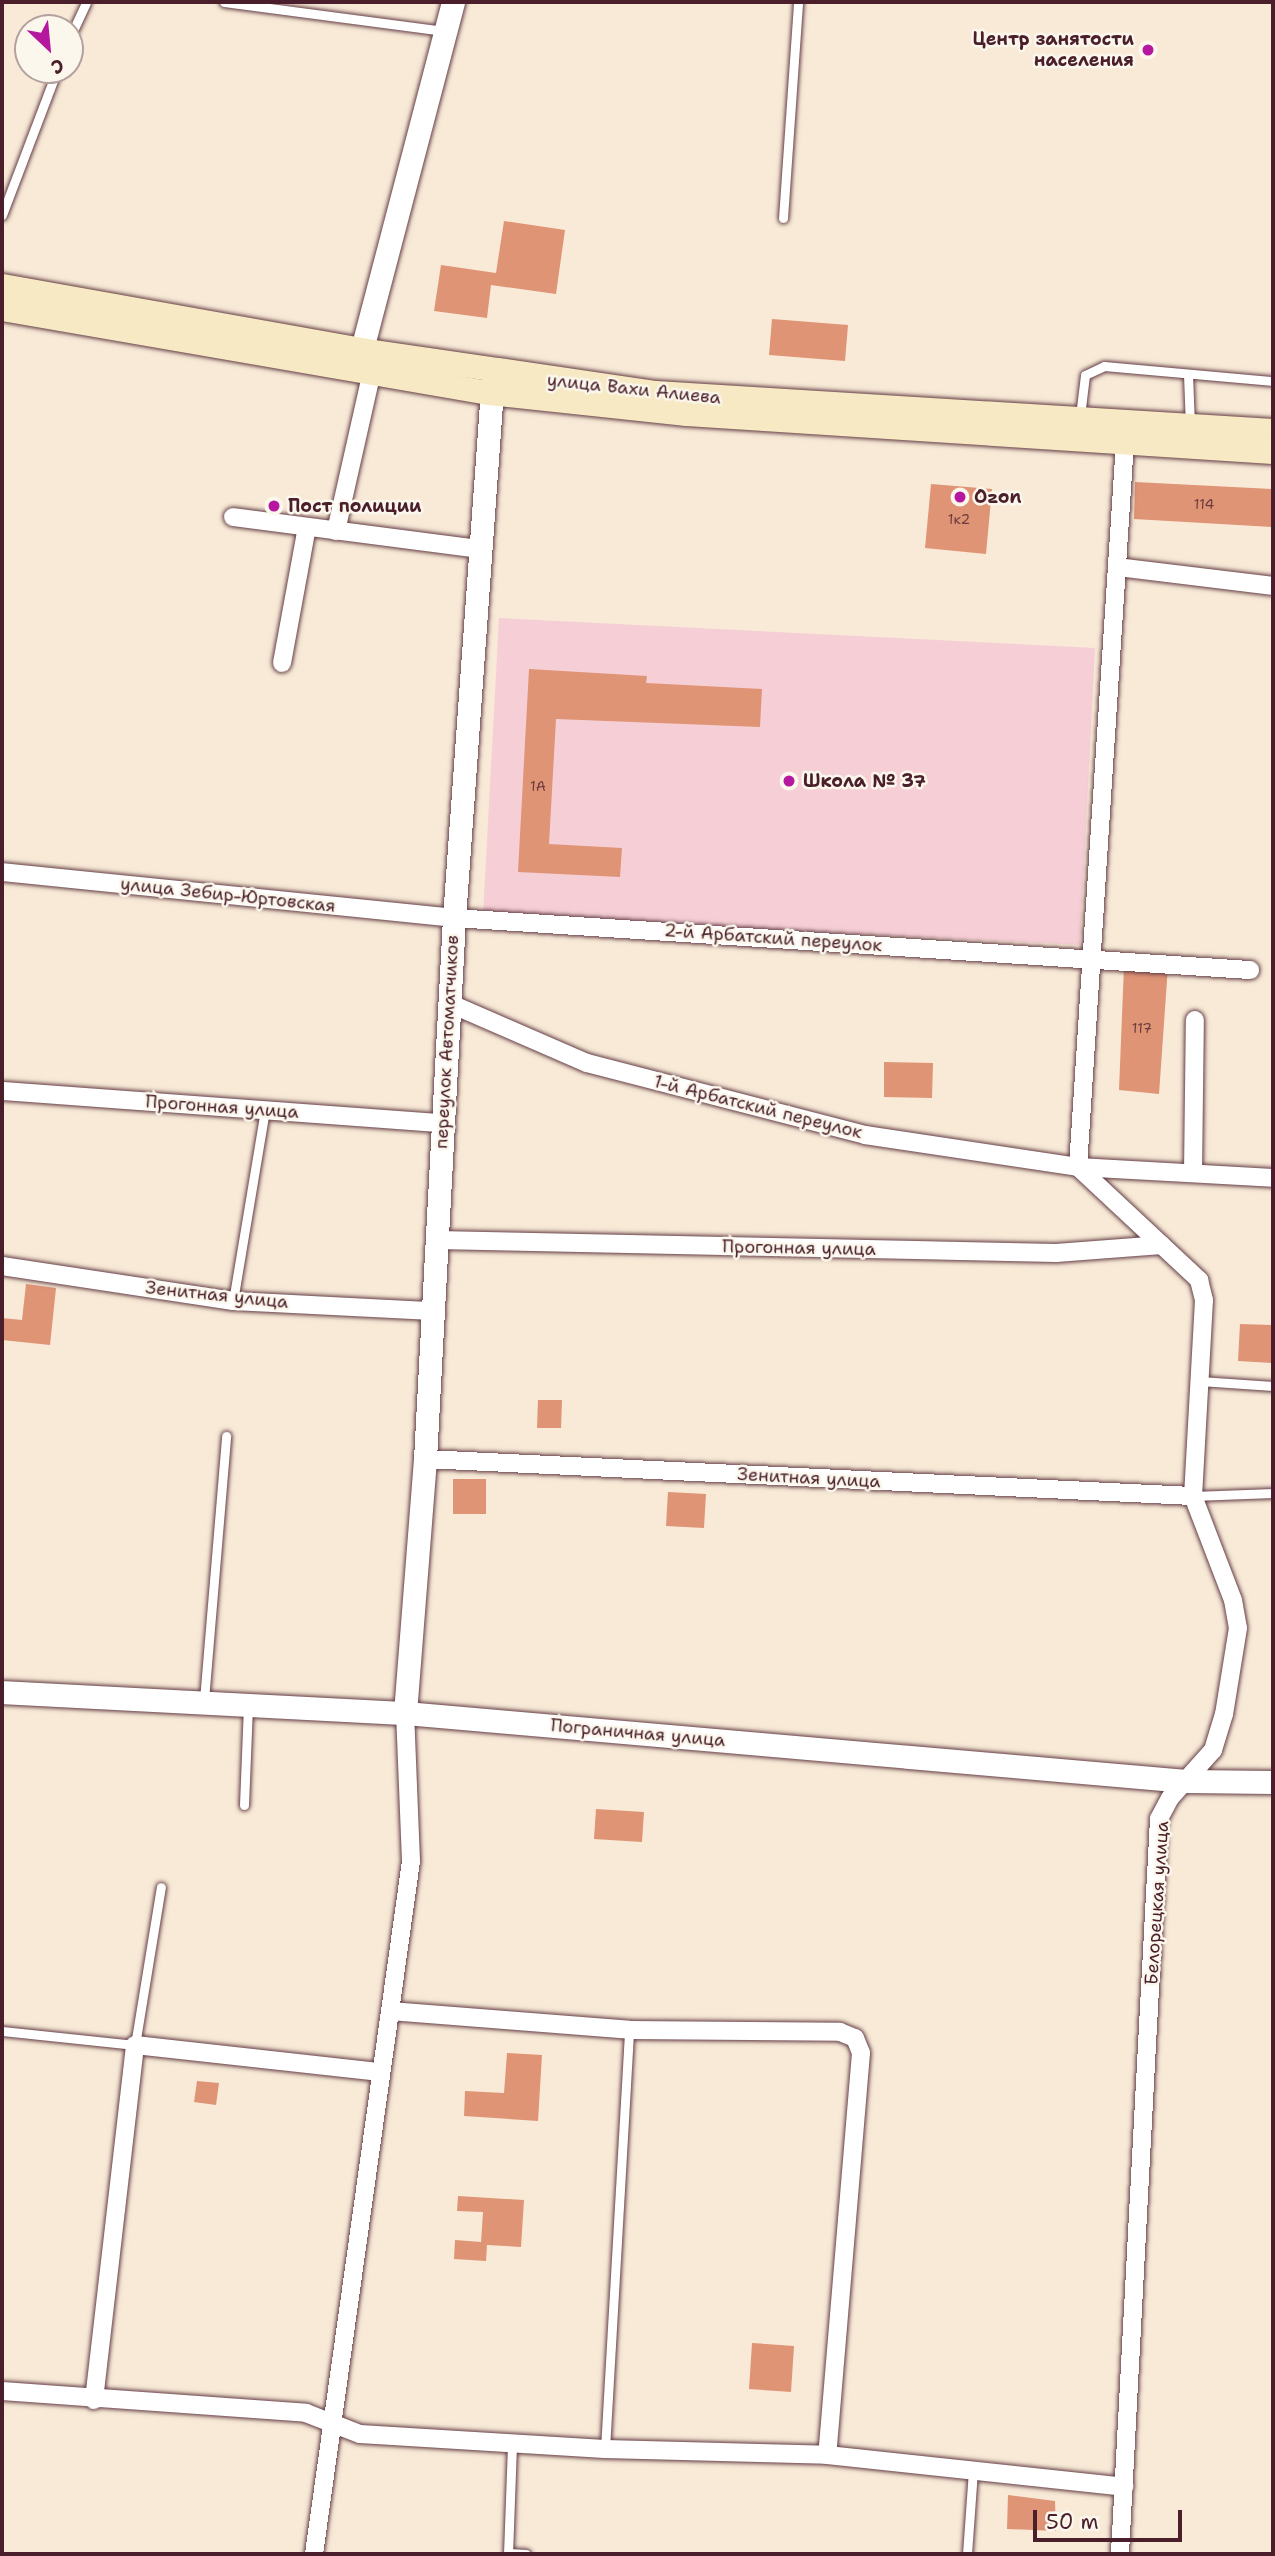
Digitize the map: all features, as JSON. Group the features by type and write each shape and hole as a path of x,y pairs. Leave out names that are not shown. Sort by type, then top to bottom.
{"main road":[{"name":"улица Вахи Алиева","path":"2,286 363,363"},
{"name":"улица Вахи Алиева","path":"2,309 687,414 1273,452"},
{"name":"улица Вахи Алиева","path":"492,382 758,402 1273,431"}],"street":[{"path":"336,531 363,363 453,2"},
{"name":"переулок Автоматчиков","path":"405,1713 425,1459 454,918 492,382"},
{"path":"1125,443 1078,1167 1162,1245"},
{"path":"233,517 479,549"},
{"path":"282,663 307,527"},
{"path":"1117,566 1273,586"},
{"name":"улица Зебир-Юртовская","path":"2,872 454,918"},
{"name":"2-й Арбатский переулок","path":"454,918 1250,970"},
{"name":"1-й Арбатский переулок","path":"449,1003 600,1066 865,1135 1078,1167 1273,1178"},
{"path":"1193,1173 1195,1020"},
{"name":"Прогонная улица","path":"2,1091 443,1123"},
{"name":"Прогонная улица","path":"437,1240 1056,1253 1162,1245"},
{"name":"Белорецкая улица","path":"1120,2554 1160,1819 1186,1781 1213,1750 1224,1714 1238,1629 1233,1600 1193,1496 1204,1300 1199,1280 1162,1245"},
{"name":"Зенитная улица","path":"2,1266 233,1301 433,1311"},
{"name":"Зенитная улица","path":"425,1459 1193,1496"},
{"name":"Пограничная улица","path":"2,1692 204,1706 405,1713 1186,1781 1273,1782"},
{"path":"314,2554 411,1861 405,1713"},
{"path":"390,2011 629,2030 840,2032 855,2038 861,2053 827,2455"},
{"path":"94,2400 135,2045 381,2072"},
{"path":"2,2391 94,2400 306,2413 360,2434 605,2449 827,2455 1124,2487"}],"lane":[{"path":"224,2 446,31"},
{"path":"783,218 798,2"},
{"path":"2,215 52,84"},
{"path":"1080,420 1085,375 1092,369 1104,366 1273,381"},
{"path":"1188,373 1190,426"},
{"path":"233,1301 265,1110"},
{"path":"1200,1381 1273,1386"},
{"path":"204,1706 226,1436"},
{"path":"1193,1496 1273,1493"},
{"path":"244,1805 248,1707"},
{"path":"2,2031 135,2045 161,1887"},
{"path":"605,2449 629,2030"},
{"path":"512,2444 508,2554 526,2554"},
{"path":"967,2554 974,2471"}],"shaded area":[{"name":"Школа № 37","path":"499,618 1095,648 1080,945 483,915"}],"building":[{"path":"504,221 565,230 556,294 491,285 487,318 434,311 441,265 496,273"},
{"path":"772,319 848,325 845,361 769,355"},
{"path":"1135,482 1273,489 1273,527 1134,519"},
{"path":"931,484 992,489 986,554 925,548"},
{"path":"529,669 647,676 646,683 762,689 760,727 556,719 549,844 622,848 620,877 518,872"},
{"path":"1124,966 1168,966 1159,1094 1119,1090"},
{"path":"884,1062 933,1063 932,1098 884,1097"},
{"path":"26,1284 56,1288 50,1345 2,1340 2,1318 22,1320"},
{"path":"1240,1324 1273,1325 1273,1363 1238,1361"},
{"path":"538,1400 562,1400 561,1428 537,1428"},
{"path":"453,1479 486,1479 486,1514 453,1514"},
{"path":"668,1492 706,1494 704,1528 666,1526"},
{"path":"596,1809 644,1812 642,1842 594,1839"},
{"path":"507,2053 542,2055 538,2121 464,2116 465,2091 504,2093"},
{"path":"197,2081 219,2083 216,2105 194,2102"},
{"path":"458,2196 524,2200 521,2247 487,2245 486,2261 454,2259 455,2240 481,2242 483,2212 457,2211"},
{"path":"752,2343 794,2346 791,2392 749,2389"},
{"path":"1008,2495 1055,2501 1056,2531 1007,2529"}],"place":[{"name":"Центр занятости населения","path":"1148,50"},
{"name":"Ozon","path":"960,497"},
{"name":"Пост полиции","path":"274,506"},
{"name":"Школа № 37","path":"789,781"}]}
